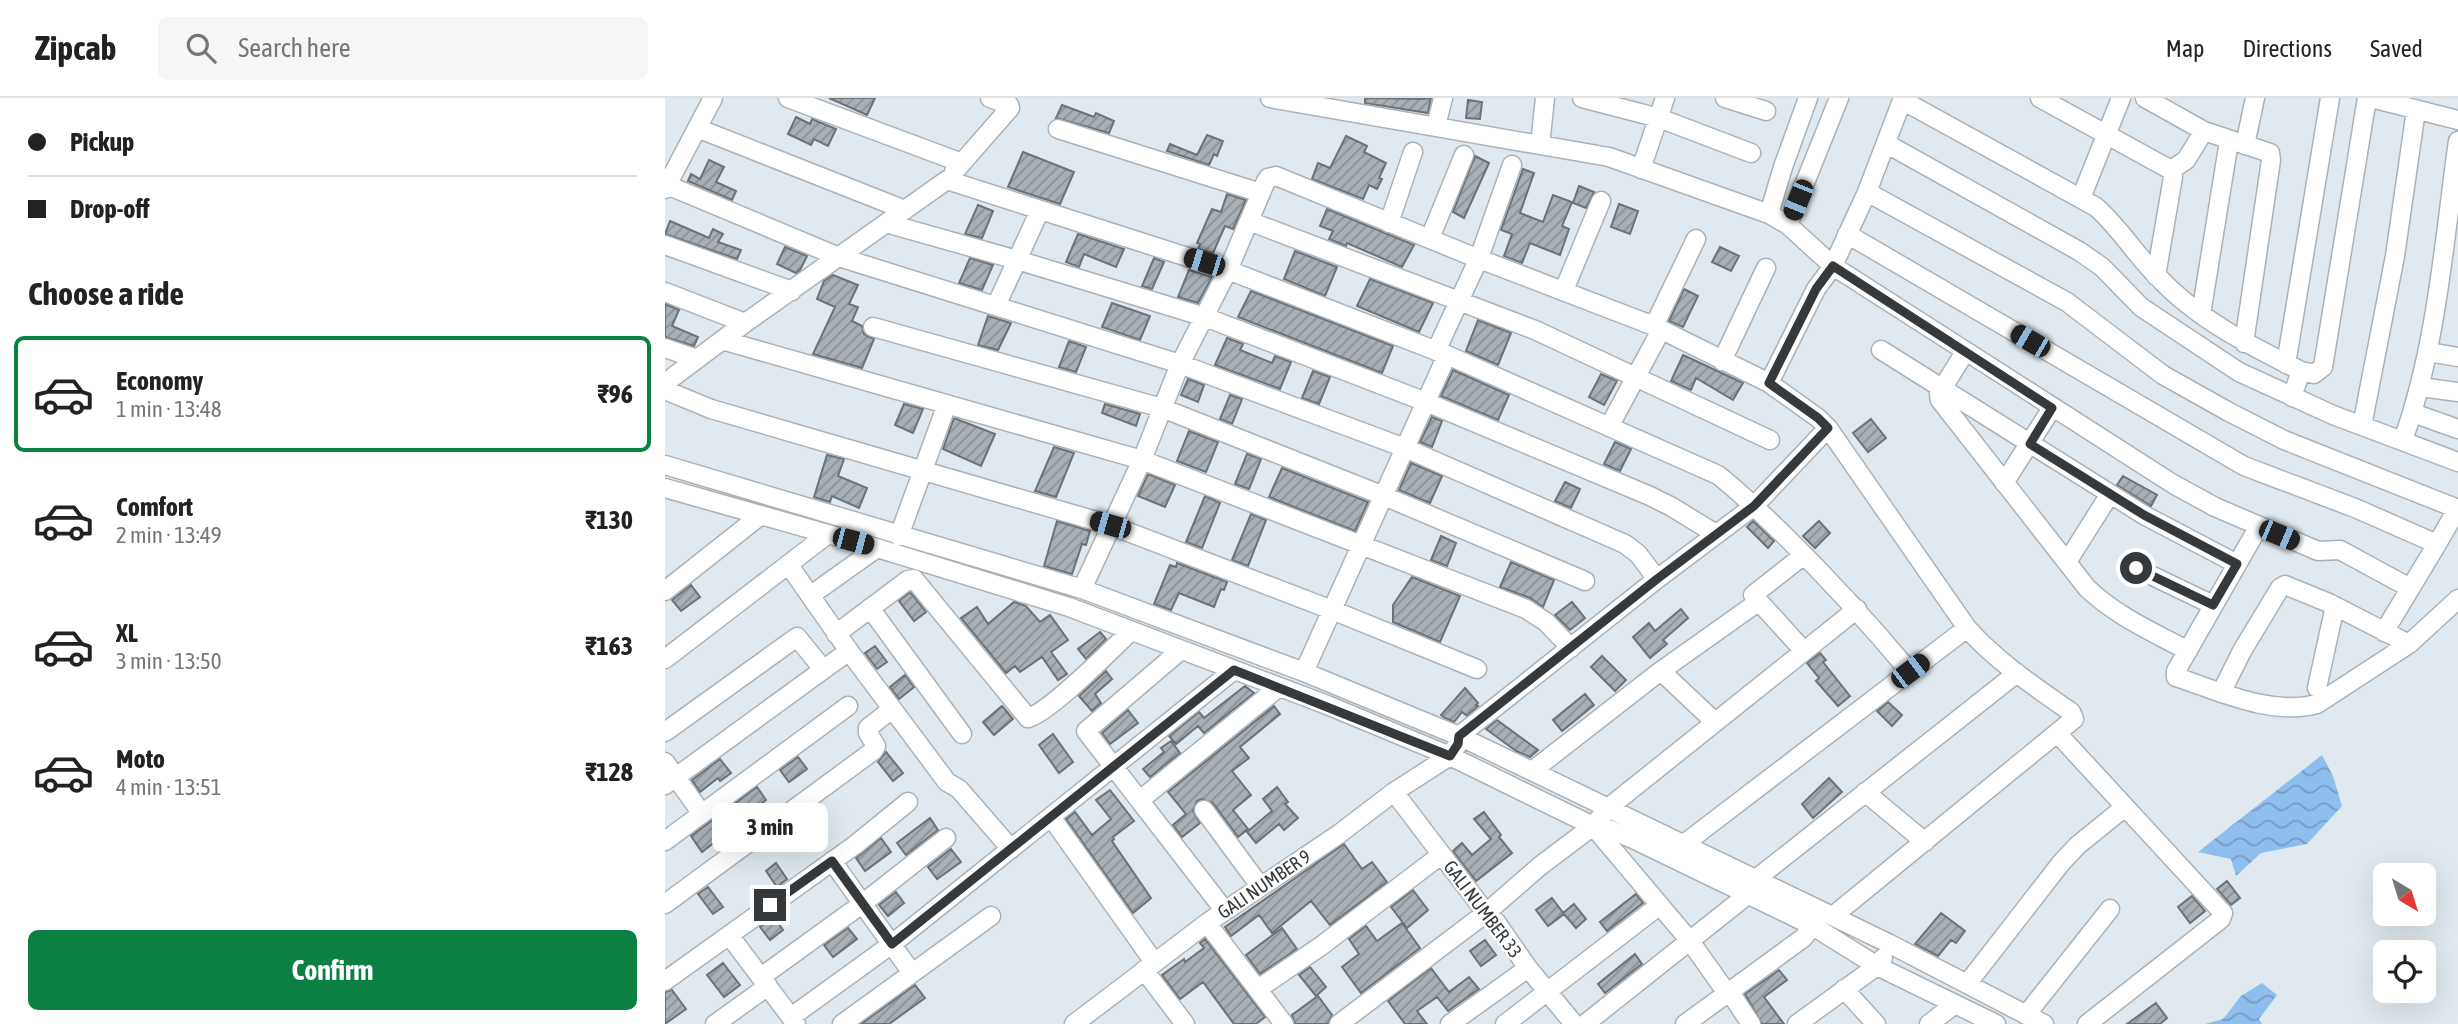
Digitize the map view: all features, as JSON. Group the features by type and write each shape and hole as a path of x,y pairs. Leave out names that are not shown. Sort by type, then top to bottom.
{"street":[{"path":"713,98 666,187 839,257 1180,364 1405,449 1625,544 1638,554 1657,579"},
{"path":"788,98 962,163"},
{"path":"665,383 947,180 1010,108 1009,105 990,98"},
{"path":"1270,98 1609,157 1769,214 1788,225 1831,269 2173,484 2215,507 2318,551 2340,550 2410,588"},
{"path":"1436,126 1443,98"},
{"path":"1540,145 1545,98"},
{"path":"1582,98 1659,118 1751,153"},
{"path":"1641,169 1665,98"},
{"path":"1725,98 1766,111"},
{"path":"1769,214 1808,98"},
{"path":"1788,225 1839,98"},
{"path":"2040,98 2171,170 2173,177 2156,276"},
{"path":"2081,198 2121,98"},
{"path":"2145,98 2204,131 2270,153 2244,343"},
{"path":"2201,314 2237,143 2255,98"},
{"path":"2292,397 2293,368 2330,98"},
{"path":"1769,383 1816,289 1831,269 1867,192 1902,99 2081,198 2109,219 2156,276 2201,314 2244,343 2293,368 2314,374 2323,367 2369,98 2392,101 2458,120"},
{"path":"2362,426 2392,268 2416,110"},
{"path":"697,128 905,210"},
{"path":"1058,129 1261,193"},
{"path":"2171,170 2186,160 2204,131"},
{"path":"2403,440 2413,413 2428,352 2458,141"},
{"path":"1887,144 2080,251 2102,267 2141,307 2239,372 2362,426 2458,462"},
{"path":"1389,223 1413,152"},
{"path":"1430,238 1464,155"},
{"path":"1304,672 1426,402 1460,301 1479,258 1512,165"},
{"path":"1081,589 1142,460 1180,364 1228,270 1268,178 1276,176 1657,328 1769,383 1818,418 1828,428 1978,641 2073,716 2071,723 1925,842 1819,918 1803,938 1685,1024"},
{"path":"947,180 1228,270 1442,353 1718,475 1754,506 1857,609 1910,671"},
{"path":"1867,192 2067,302 2162,375 2229,412 2284,440 2458,509 2385,632"},
{"path":"1564,290 1601,201"},
{"path":"996,306 1039,210"},
{"path":"1249,221 1535,330 1770,440"},
{"path":"886,223 1205,317 1426,402 1650,496 1716,534"},
{"path":"1847,234 2244,466 2355,508 2437,544"},
{"path":"1609,427 1635,376 1696,239"},
{"path":"665,244 792,291"},
{"path":"1722,361 1766,268"},
{"path":"665,292 745,323"},
{"path":"873,327 1162,408 1384,496 1585,581"},
{"path":"722,340 1142,460 1527,609 1546,622 1571,648"},
{"path":"665,348 697,359"},
{"path":"1881,350 2179,536 2237,564"},
{"path":"1965,352 1942,388 1940,400 2102,603 2187,650"},
{"path":"2428,352 2458,357"},
{"path":"2420,387 2458,392"},
{"path":"665,390 711,409 1110,525 1477,669"},
{"path":"899,536 947,404"},
{"path":"2004,482 2052,408"},
{"path":"2413,413 2458,429"},
{"name":"GALI NUMBER 9","path":"1075,1024 1207,923 1339,834 1456,746 1571,648 1754,506 1828,428"},
{"path":"665,465 1081,589 1304,672 1456,746 1593,826 1690,941 1751,1024"},
{"path":"666,490 877,548 1069,607 1279,687 1532,771 1608,808 1704,866 1746,896 1819,918 1885,954 1967,984 2044,1024"},
{"path":"2067,562 2110,494"},
{"path":"665,591 761,516"},
{"path":"2259,526 2187,650 2176,671 2176,677 2221,692 2285,708 2317,704 2409,644 2458,599"},
{"path":"665,659 828,534"},
{"path":"811,595 877,548"},
{"path":"1804,555 1753,595 1804,651"},
{"path":"788,564 836,634 947,782 959,789 1011,849"},
{"path":"2136,568 2213,605"},
{"path":"836,634 908,580 914,579 1028,718 1069,688 1130,632"},
{"path":"2221,692 2247,642 2282,586 2335,606 2409,644"},
{"path":"1532,771 1658,673 1758,602"},
{"path":"2317,688 2335,606"},
{"path":"870,608 962,734"},
{"path":"1339,1024 1486,913 1540,866 1593,826 1608,808 1857,609"},
{"path":"1676,850 1967,628"},
{"path":"665,732 797,638 823,669"},
{"path":"1181,650 1086,731 1225,911"},
{"path":"671,781 849,651"},
{"path":"729,935 794,1021 1234,670"},
{"path":"1658,673 1664,674 1715,722"},
{"path":"1756,879 2017,673"},
{"path":"1140,800 1279,687"},
{"path":"665,841 848,706"},
{"path":"665,904 876,749 868,728 892,709"},
{"path":"2058,734 2223,916 2087,1024"},
{"path":"665,762 671,781 702,814"},
{"name":"GALI NUMBER 33","path":"1394,792 1574,1024"},
{"path":"1865,792 1925,842"},
{"path":"665,981 832,861 908,802"},
{"path":"1967,984 2061,863 2078,845 2125,807"},
{"path":"1204,810 1260,886"},
{"path":"1051,817 1185,1024"},
{"path":"1593,826 1676,850"},
{"path":"715,1024 764,981 946,838"},
{"path":"1258,989 1321,946 1441,855"},
{"path":"832,861 912,973"},
{"path":"1704,866 1756,879 1885,954 1955,1004 1996,1024"},
{"path":"1585,1024 1746,896"},
{"path":"1505,1024 1549,993 1660,905"},
{"path":"2026,1015 2111,909"},
{"path":"842,1024 991,916"},
{"path":"1207,923 1285,1024"},
{"path":"1797,1024 1885,954"},
{"path":"1450,1024 1528,968"},
{"path":"1844,989 1876,1024"},
{"path":"1929,1024 1955,1004"}],"water":[{"path":"2322,755 2333,776 2342,806 2307,844 2261,853 2236,876 2231,859 2198,852"},
{"path":"2262,983 2277,995 2259,1019 2262,1024 2205,1024 2223,1019 2241,996"}],"building":[{"path":"829,98 875,98 867,115"},
{"path":"1365,98 1431,98 1428,113 1365,103"},
{"path":"1468,100 1482,102 1480,119 1466,118"},
{"path":"1062,105 1094,117 1096,113 1114,121 1109,133 1056,118"},
{"path":"796,117 810,124 812,119 836,129 828,146 814,139 811,145 788,134"},
{"path":"1207,135 1223,141 1217,156 1214,154 1209,165 1167,151 1170,144 1197,155"},
{"path":"1346,136 1367,146 1364,152 1386,163 1377,189 1369,185 1363,199 1312,179 1318,163 1330,168"},
{"path":"1023,152 1074,172 1060,204 1008,187"},
{"path":"1475,156 1489,163 1464,218 1453,212"},
{"path":"709,160 724,167 716,182 736,191 732,200 688,181 691,174 700,179"},
{"path":"1523,169 1534,173 1520,213 1543,222 1553,195 1572,202 1562,226 1569,229 1560,255 1530,243 1522,263 1504,256 1512,234 1501,230"},
{"path":"1579,186 1594,192 1586,208 1573,203"},
{"path":"1227,194 1246,200 1233,229 1225,226 1213,253 1198,249 1200,244 1197,243 1212,209 1221,212"},
{"path":"1619,204 1638,211 1630,234 1611,227"},
{"path":"978,205 993,211 982,238 965,234"},
{"path":"1327,209 1414,245 1402,267 1347,243 1346,246 1329,239 1333,231 1320,226"},
{"path":"670,221 709,238 713,229 723,234 718,242 741,250 737,259 665,234"},
{"path":"1078,234 1124,249 1116,267 1084,254 1079,267 1066,262"},
{"path":"785,247 807,256 796,273 777,264"},
{"path":"1720,247 1739,256 1731,271 1712,262"},
{"path":"1295,251 1337,267 1325,296 1284,279"},
{"path":"970,258 993,265 982,290 959,283"},
{"path":"1154,258 1164,262 1152,289 1142,286"},
{"path":"1189,270 1212,277 1198,303 1178,297"},
{"path":"833,275 858,285 849,304 858,307 852,321 862,326 864,334 874,339 862,368 813,354 835,307 817,299 824,281"},
{"path":"1370,279 1433,303 1419,332 1357,306"},
{"path":"1684,289 1698,296 1683,327 1669,321"},
{"path":"1251,291 1393,346 1382,373 1238,317"},
{"path":"1112,303 1150,316 1140,340 1102,327"},
{"path":"665,304 679,310 672,326 698,337 694,346 665,337"},
{"path":"988,316 1011,323 998,350 978,345"},
{"path":"1478,320 1511,333 1498,365 1466,351"},
{"path":"1227,338 1243,344 1240,350 1272,363 1275,356 1291,362 1280,389 1215,365"},
{"path":"1069,341 1086,347 1076,372 1059,367"},
{"path":"1683,355 1743,383 1733,400 1696,378 1691,390 1671,381"},
{"path":"1453,370 1509,395 1498,420 1441,396"},
{"path":"1313,371 1330,377 1319,404 1302,398"},
{"path":"1601,374 1617,381 1604,405 1589,397"},
{"path":"1188,379 1204,385 1198,402 1181,395"},
{"path":"1230,395 1242,399 1232,424 1220,419"},
{"path":"904,404 923,409 913,433 895,425"},
{"path":"1105,404 1140,414 1136,426 1102,413"},
{"path":"1432,417 1442,421 1432,447 1420,442"},
{"path":"954,418 995,434 981,466 943,449"},
{"path":"1871,419 1886,438 1868,452 1853,433"},
{"path":"1189,431 1218,442 1206,472 1177,461"},
{"path":"1615,442 1631,449 1620,471 1604,464"},
{"path":"1054,447 1074,453 1056,497 1035,491"},
{"path":"1247,454 1261,459 1249,489 1235,484"},
{"path":"827,455 844,459 838,476 867,488 859,508 832,496 830,502 814,497"},
{"path":"1411,463 1442,476 1430,503 1399,490"},
{"path":"1282,468 1368,502 1355,531 1269,497"},
{"path":"1148,474 1175,485 1165,507 1138,496"},
{"path":"2123,476 2157,495 2151,506 2117,485"},
{"path":"1565,482 1580,489 1571,508 1555,501"},
{"path":"1205,496 1220,503 1202,548 1186,542"},
{"path":"1251,514 1266,520 1248,566 1232,560"},
{"path":"1057,521 1090,531 1086,545 1082,544 1072,574 1044,566"},
{"path":"1753,521 1774,541 1768,548 1747,527"},
{"path":"1819,521 1830,533 1815,548 1803,536"},
{"path":"1441,536 1456,543 1447,566 1431,560"},
{"path":"1511,562 1554,580 1543,607 1530,598 1500,587"},
{"path":"1177,563 1227,582 1214,607 1179,593 1171,610 1154,604 1170,565 1176,567"},
{"path":"1412,577 1460,596 1440,642 1393,622 1393,605"},
{"path":"691,585 700,597 681,611 672,600"},
{"path":"910,592 926,612 914,621 899,601"},
{"path":"1014,602 1026,606 1040,622 1050,615 1068,640 1051,652 1067,674 1058,680 1042,657 1020,672 1015,666 1006,673 961,618 977,607 988,624"},
{"path":"1572,602 1585,618 1570,630 1555,615"},
{"path":"1681,609 1688,618 1663,640 1667,644 1650,658 1633,637 1649,623 1655,631"},
{"path":"1100,632 1106,639 1086,659 1078,649"},
{"path":"875,646 887,662 877,669 865,653"},
{"path":"1820,653 1826,660 1823,662 1850,696 1838,706 1816,681 1819,678 1807,663"},
{"path":"1602,656 1626,680 1615,691 1591,667"},
{"path":"1106,671 1112,679 1095,694 1101,703 1092,711 1079,696"},
{"path":"905,675 914,687 899,699 890,687"},
{"path":"1245,686 1254,693 1204,733 1198,726 1176,744 1169,736 1199,712 1204,718"},
{"path":"1465,688 1478,706 1467,716 1462,712 1454,722 1441,715"},
{"path":"1585,694 1594,705 1562,731 1553,720"},
{"path":"1888,702 1902,715 1892,726 1877,711"},
{"path":"1002,706 1013,719 994,735 983,722"},
{"path":"1274,706 1280,714 1240,747 1249,758 1232,771 1251,795 1233,810 1248,829 1238,837 1213,803 1202,799 1197,801 1193,811 1200,823 1182,837 1173,825 1186,814 1168,792"},
{"path":"1128,710 1138,723 1110,744 1102,733"},
{"path":"1497,720 1538,750 1530,757 1516,751 1486,729"},
{"path":"1053,734 1073,762 1059,773 1039,745"},
{"path":"1171,741 1180,753 1150,777 1143,769 1164,752 1161,748"},
{"path":"886,752 903,773 893,781 878,762"},
{"path":"798,757 807,769 789,782 780,770"},
{"path":"720,759 731,773 720,781 718,778 700,792 692,780"},
{"path":"1829,778 1842,792 1813,818 1802,804"},
{"path":"757,787 766,800 757,807 755,804 740,816 738,813 714,830 720,838 702,852 691,836"},
{"path":"1277,787 1288,802 1285,804 1298,818 1284,830 1279,824 1256,843 1247,832 1272,811 1263,799"},
{"path":"1110,790 1134,821 1113,837 1112,841 1151,898 1133,913 1066,819 1075,812 1092,835 1111,819 1096,800"},
{"path":"1484,812 1512,853 1476,881 1453,851 1462,843 1472,855 1491,839 1474,819"},
{"path":"930,818 938,830 906,855 897,843"},
{"path":"881,838 891,852 865,871 856,858"},
{"path":"1344,844 1362,869 1372,862 1387,882 1330,925 1311,901 1272,933 1259,915 1231,936 1225,927"},
{"path":"951,849 961,862 937,879 928,867"},
{"path":"776,863 787,879 777,887 766,871"},
{"path":"2227,881 2240,898 2231,905 2217,889"},
{"path":"708,887 723,907 713,914 698,894"},
{"path":"1413,890 1428,910 1407,928 1391,907"},
{"path":"896,892 904,903 888,916 879,905"},
{"path":"1636,894 1643,903 1607,931 1600,922"},
{"path":"2192,896 2205,911 2190,923 2178,907"},
{"path":"1552,898 1564,914 1548,926 1536,910"},
{"path":"1574,904 1586,919 1576,928 1563,913"},
{"path":"1941,913 1965,931 1956,943 1951,940 1938,956 1915,944"},
{"path":"774,917 783,930 770,940 760,927"},
{"path":"1402,923 1420,948 1361,993 1342,967 1359,954 1349,939 1366,926 1377,941"},
{"path":"848,928 857,939 833,957 824,945"},
{"path":"1282,928 1297,949 1260,974 1246,955"},
{"path":"1205,939 1265,1017 1256,1024 1234,1024 1203,982 1180,999 1162,975 1204,948 1200,943"},
{"path":"1485,940 1496,955 1481,966 1470,951"},
{"path":"1635,954 1642,964 1605,993 1598,984"},
{"path":"723,963 740,985 724,997 707,975"},
{"path":"1310,967 1326,987 1316,996 1299,975"},
{"path":"1431,968 1449,992 1469,977 1479,989 1448,1011 1437,997 1417,1011 1427,1024 1405,1024 1388,1001"},
{"path":"1779,970 1787,980 1764,997 1784,1024 1762,1024 1745,994"},
{"path":"915,985 925,998 889,1024 861,1024"},
{"path":"672,990 686,1009 665,1024 665,992"},
{"path":"1318,996 1332,1015 1328,1024 1295,1024 1292,1015"},
{"path":"2156,1003 2167,1018 2160,1024 2127,1024"}],"route":[{"path":"770,905 832,861 892,944 1234,670 1450,756 1458,744 1459,736 1754,506 1828,428 1769,383 1816,289 1833,266 2052,408 2030,444 2179,536 2237,564 2213,605 2136,568"}]}
